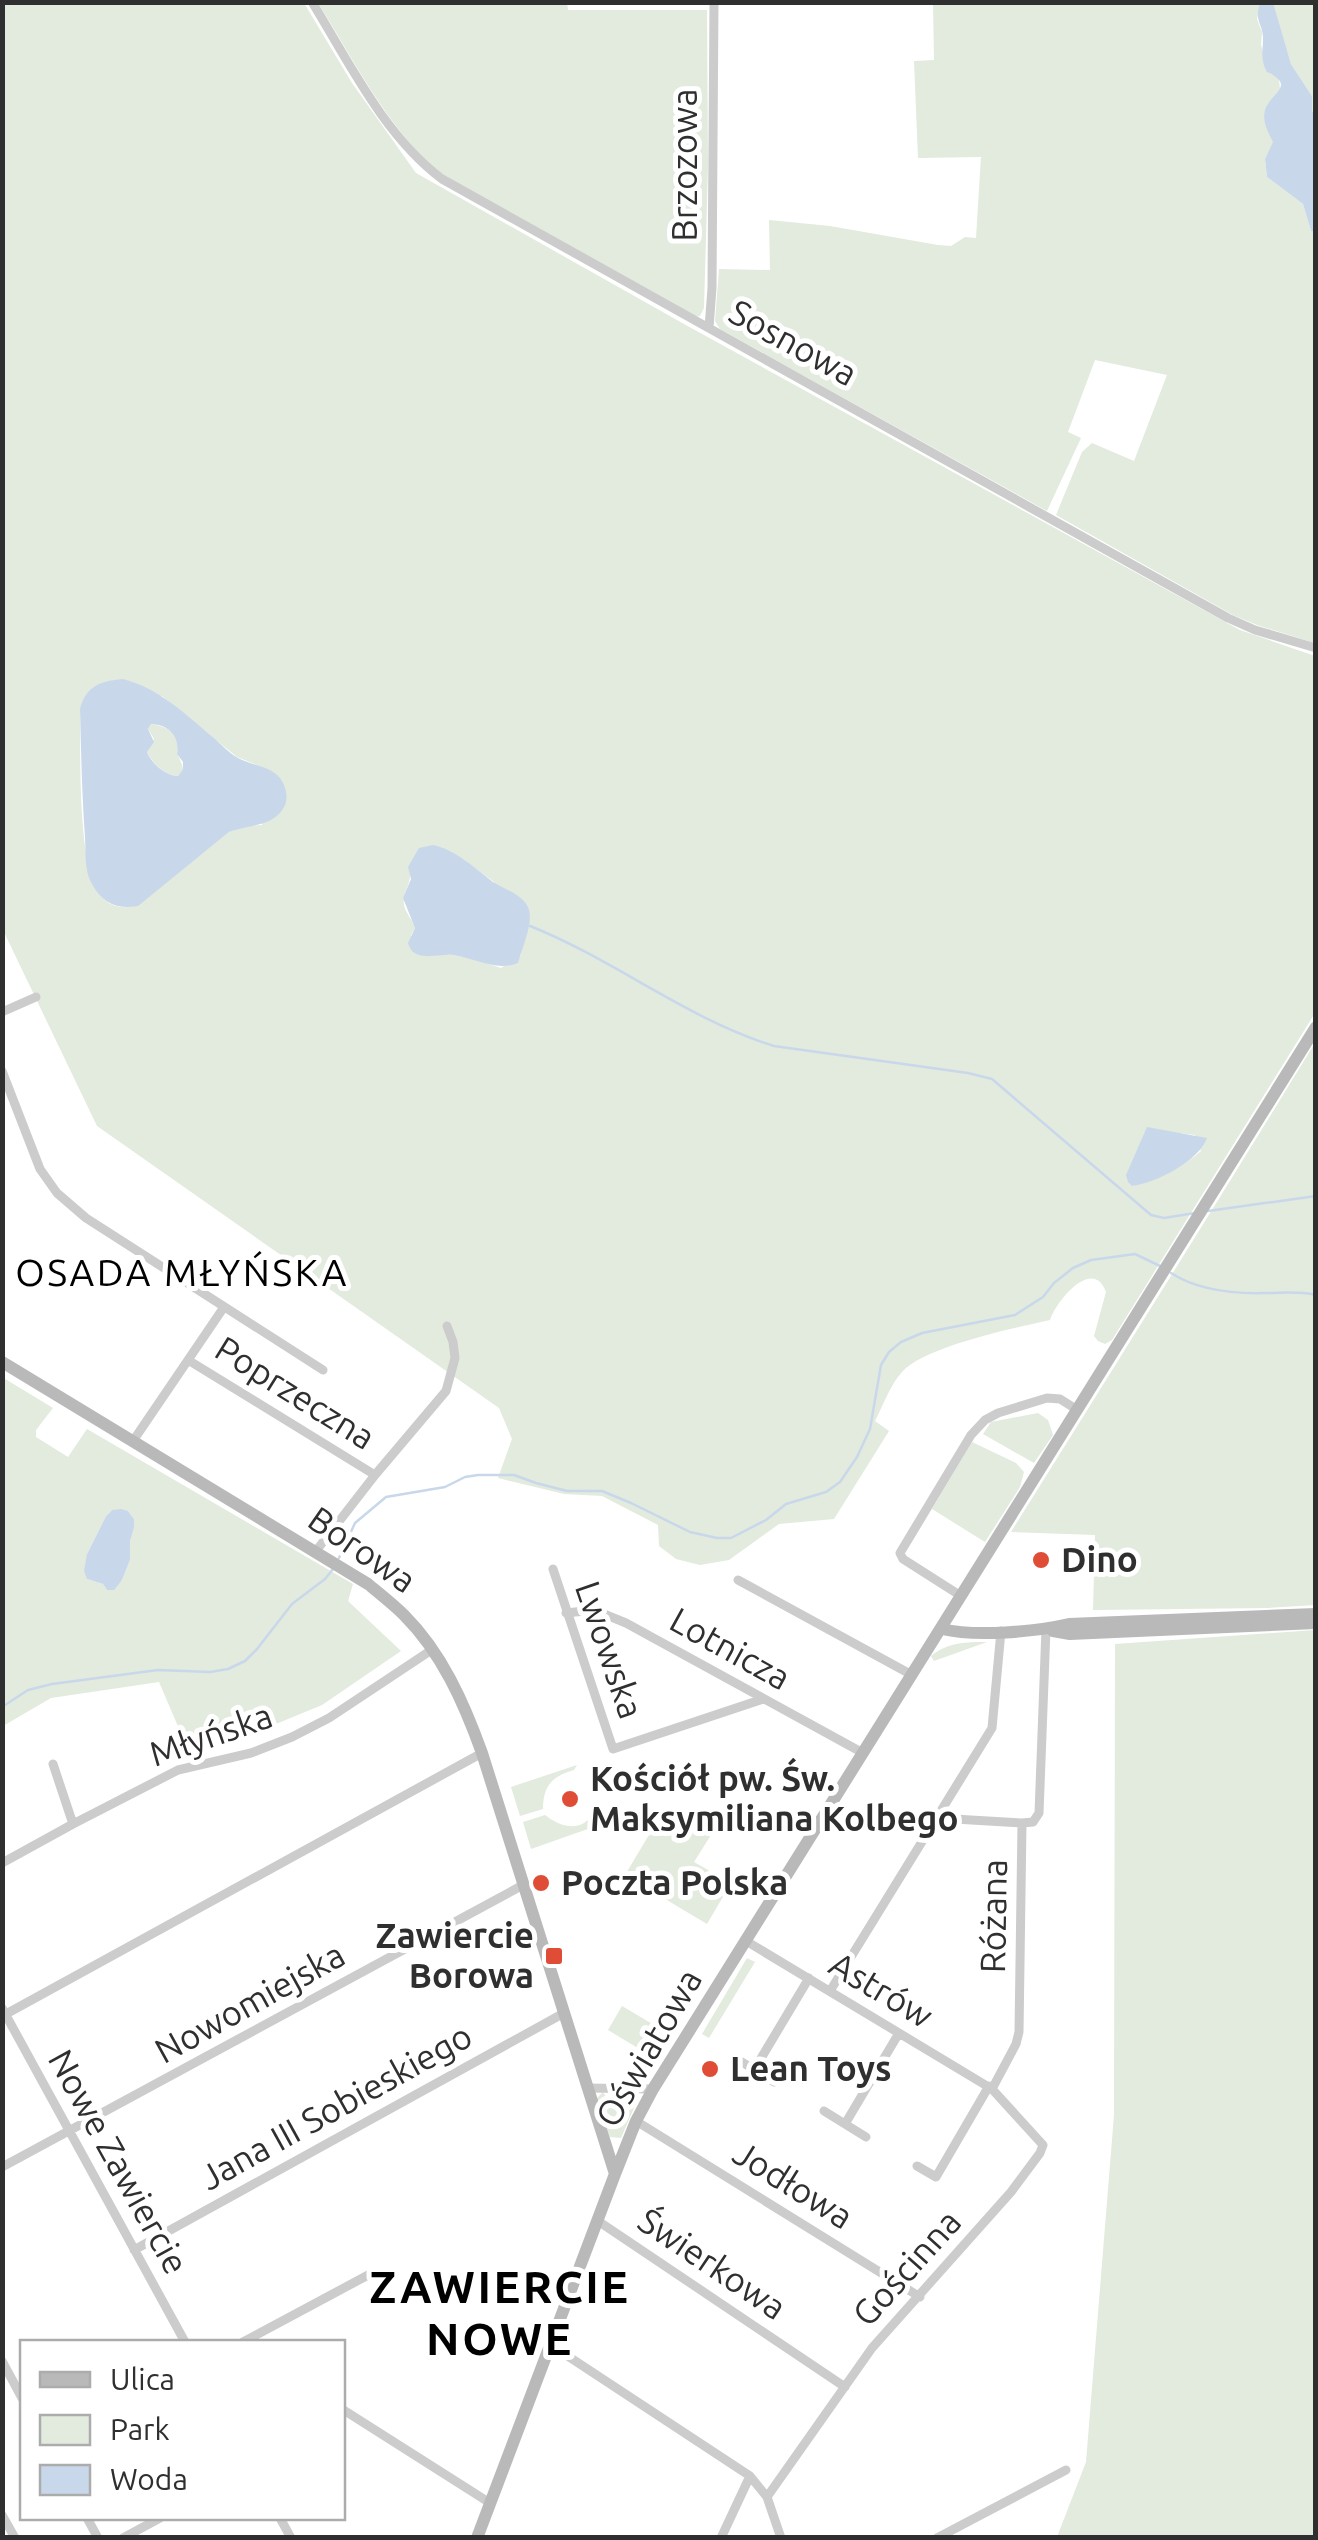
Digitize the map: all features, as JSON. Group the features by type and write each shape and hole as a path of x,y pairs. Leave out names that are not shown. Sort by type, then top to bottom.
{"street":[{"name":"Sosnowa","path":"312,2 376,105 419,162 460,191 1228,618 1316,648"},
{"name":"Brzozowa","path":"709,328 714,2"},
{"path":"2,1012 36,998"},
{"name":"Oświatowa","path":"477,2538 615,2174 653,2089 1316,1026"},
{"path":"2,1071 40,1169 57,1192 86,1218 323,1370"},
{"path":"188,1360 224,1307"},
{"path":"375,1475 446,1391 455,1358 447,1326"},
{"name":"Poprzeczna","path":"133,1441 188,1360 375,1475 321,1554"},
{"name":"Borowa","path":"2,1362 368,1584 405,1616 432,1650 451,1680 482,1753 615,2174"},
{"path":"961,1596 903,1559 900,1553 962,1451 979,1426 998,1413 1047,1398 1060,1399 1076,1409"},
{"name":"Lwowska","path":"553,1569 613,1749 764,1700"},
{"path":"738,1580 912,1675"},
{"name":"Lotnicza","path":"566,1613 594,1610 626,1623 863,1754"},
{"path":"1046,1630 1068,1624 1316,1614"},
{"path":"942,1628 959,1633 1046,1630 1070,1634 1316,1623"},
{"name":"Różana","path":"918,2166 936,2177 1016,2044 1019,2032 1022,1823 1033,1822 1039,1813 1046,1630"},
{"path":"830,1991 992,1728 1001,1631"},
{"name":"Młyńska","path":"2,1863 178,1770 252,1753 292,1737 329,1718 432,1650"},
{"path":"4,2011 482,1753"},
{"path":"53,1764 73,1824"},
{"path":"937,1818 1022,1823"},
{"name":"Nowomiejska","path":"2,2168 523,1886"},
{"name":"Astrów","path":"746,1941 990,2088"},
{"path":"754,2070 808,1978"},
{"name":"Nowe Zawiercie","path":"4,2011 184,2340"},
{"name":"Jana III Sobieskiego","path":"134,2250 564,2012"},
{"path":"845,2124 900,2033"},
{"path":"737,2060 774,2082"},
{"path":"587,2088 653,2089"},
{"name":"Gościnna","path":"768,2497 882,2336 1020,2182 1043,2148 1040,2139 990,2088"},
{"path":"824,2112 866,2136"},
{"name":"Jodłowa","path":"636,2121 920,2296"},
{"name":"Świerkowa","path":"598,2221 845,2387"},
{"path":"247,2340 370,2274"},
{"path":"552,2345 750,2476 768,2497 780,2538"},
{"path":"2,2362 20,2394"},
{"path":"345,2411 490,2503"},
{"path":"937,2538 1066,2470"},
{"path":"721,2538 750,2476"},
{"path":"2,2515 15,2538"},
{"path":"123,2538 156,2520"}],"green space":[{"path":"567,2 568,10 707,10 708,166 704,308 700,316 695,317 474,195 435,168 408,141 380,103 318,3"},
{"path":"3,3 304,3 352,83 416,173 1240,630 1315,656 1315,1013 1112,1340 1105,1344 1094,1336 1106,1292 1100,1282 1084,1280 1067,1293 1050,1320 972,1339 914,1363 894,1383 875,1421 889,1431 834,1519 779,1524 729,1560 700,1565 676,1559 659,1546 658,1525 602,1496 564,1494 498,1478 512,1439 499,1408 97,1126 3,930","holes":["162,696 237,757 267,769 262,825 229,832 138,905 118,907 102,897 88,862 82,808 80,710","463,859 494,882 521,955 501,968 465,957 426,955 411,950 415,928 404,901 410,873","1179,1133 1195,1135 1201,1151 1194,1157 1159,1177 1132,1186"]},
{"path":"933,3 1260,3 1257,19 1261,45 1270,74 1279,79 1280,89 1269,104 1268,132 1274,142 1265,159 1267,177 1303,204 1311,231 1315,232 1315,643 1233,615 1056,515 1082,452 1092,443 1134,461 1167,375 1095,360 1068,432 1081,438 1047,511 720,329 715,321 719,269 770,270 769,220 938,245 951,246 965,237 976,238 981,157 918,158 914,61 934,60"},
{"path":"1272,3 1315,3 1315,115 1312,96 1291,64"},
{"path":"151,724 175,735 183,769 178,776 160,768 147,752 154,739 148,729"},
{"path":"1315,1043 1315,1605 1093,1610 1095,1535 1011,1532"},
{"path":"2,1377 53,1408 36,1430 36,1437 68,1457 87,1429 353,1584 348,1601 401,1651 322,1705 237,1740 189,1752 159,1682 51,1698 3,1726","holes":["112,1510 128,1511 134,1519 130,1560 122,1580 107,1590 103,1584 87,1579 87,1554 106,1516"]},
{"path":"1038,1413 1048,1420 1053,1435 1034,1463 983,1434 991,1422"},
{"path":"972,1442 1016,1463 1024,1472 1020,1487 985,1542 932,1509"},
{"path":"1315,1630 1315,2537 1057,2537 1086,2462 1114,2115 1115,1644"},
{"path":"987,1642 934,1661 931,1656 951,1645"},
{"path":"577,1765 550,1783 543,1809 520,1816 511,1787"},
{"path":"665,1808 711,1835 694,1862 731,1883 707,1924 625,1875"},
{"path":"545,1815 569,1826 599,1816 602,1824 531,1849 523,1822"},
{"path":"747,1958 755,1962 709,2038 702,2034"},
{"path":"622,2006 666,2032 651,2056 608,2030"},
{"path":"603,2092 608,2100 631,2100 628,2093 637,2101 621,2138 610,2137 596,2099"}],"water":[{"path":"1260,3 1274,6 1291,64 1312,96 1312,111 1316,115 1315,232 1311,231 1303,204 1267,177 1265,159 1273,142 1264,114 1281,86 1263,63"},
{"path":"123,679 160,696 235,756 276,774 287,796 280,814 229,832 138,906 131,907 111,904 89,879 80,709 90,690 101,683","holes":["151,724 175,737 177,754 183,762 178,776 160,768 147,752 154,742 148,729"]},
{"path":"433,845 457,855 527,905 530,922 518,963 494,965 453,955 423,956 412,950 408,943 415,928 403,898 411,879 408,867 419,848"},
{"path":"1147,1127 1207,1138 1195,1155 1176,1170 1132,1186 1126,1175"},
{"path":"121,1509 134,1519 130,1560 122,1580 114,1590 107,1590 103,1584 87,1579 84,1571 87,1554 106,1516"}],"waterway":[{"path":"530,926 592,955 711,1021 774,1046 992,1079 1151,1215 1164,1218 1195,1213"},
{"path":"1208,1211 1316,1196"},
{"path":"339,1558 355,1523 386,1497 445,1487 478,1475 514,1475 567,1491 602,1491 690,1532 731,1538 766,1520 786,1504 826,1492 840,1482 870,1429 881,1365 901,1342 922,1333 1015,1315 1043,1297 1073,1268 1091,1260 1135,1254 1160,1266"},
{"path":"1171,1273 1217,1290 1316,1295"},
{"path":"2,1707 28,1690 52,1684 158,1670 228,1669 245,1661 292,1604 333,1569"}],"place":[{"name":"Dino","path":"1041,1560"},
{"name":"Kościół pw. Św. Maksymiliana Kolbego","path":"570,1799"},
{"name":"Poczta Polska","path":"541,1883"},
{"name":"Zawiercie Borowa","path":"554,1956"},
{"name":"Lean Toys","path":"710,2069"}],"district":[{"name":"OSADA MŁYŃSKA","path":"182,1273"},
{"name":"ZAWIERCIE NOWE","path":"500,2313"}]}
